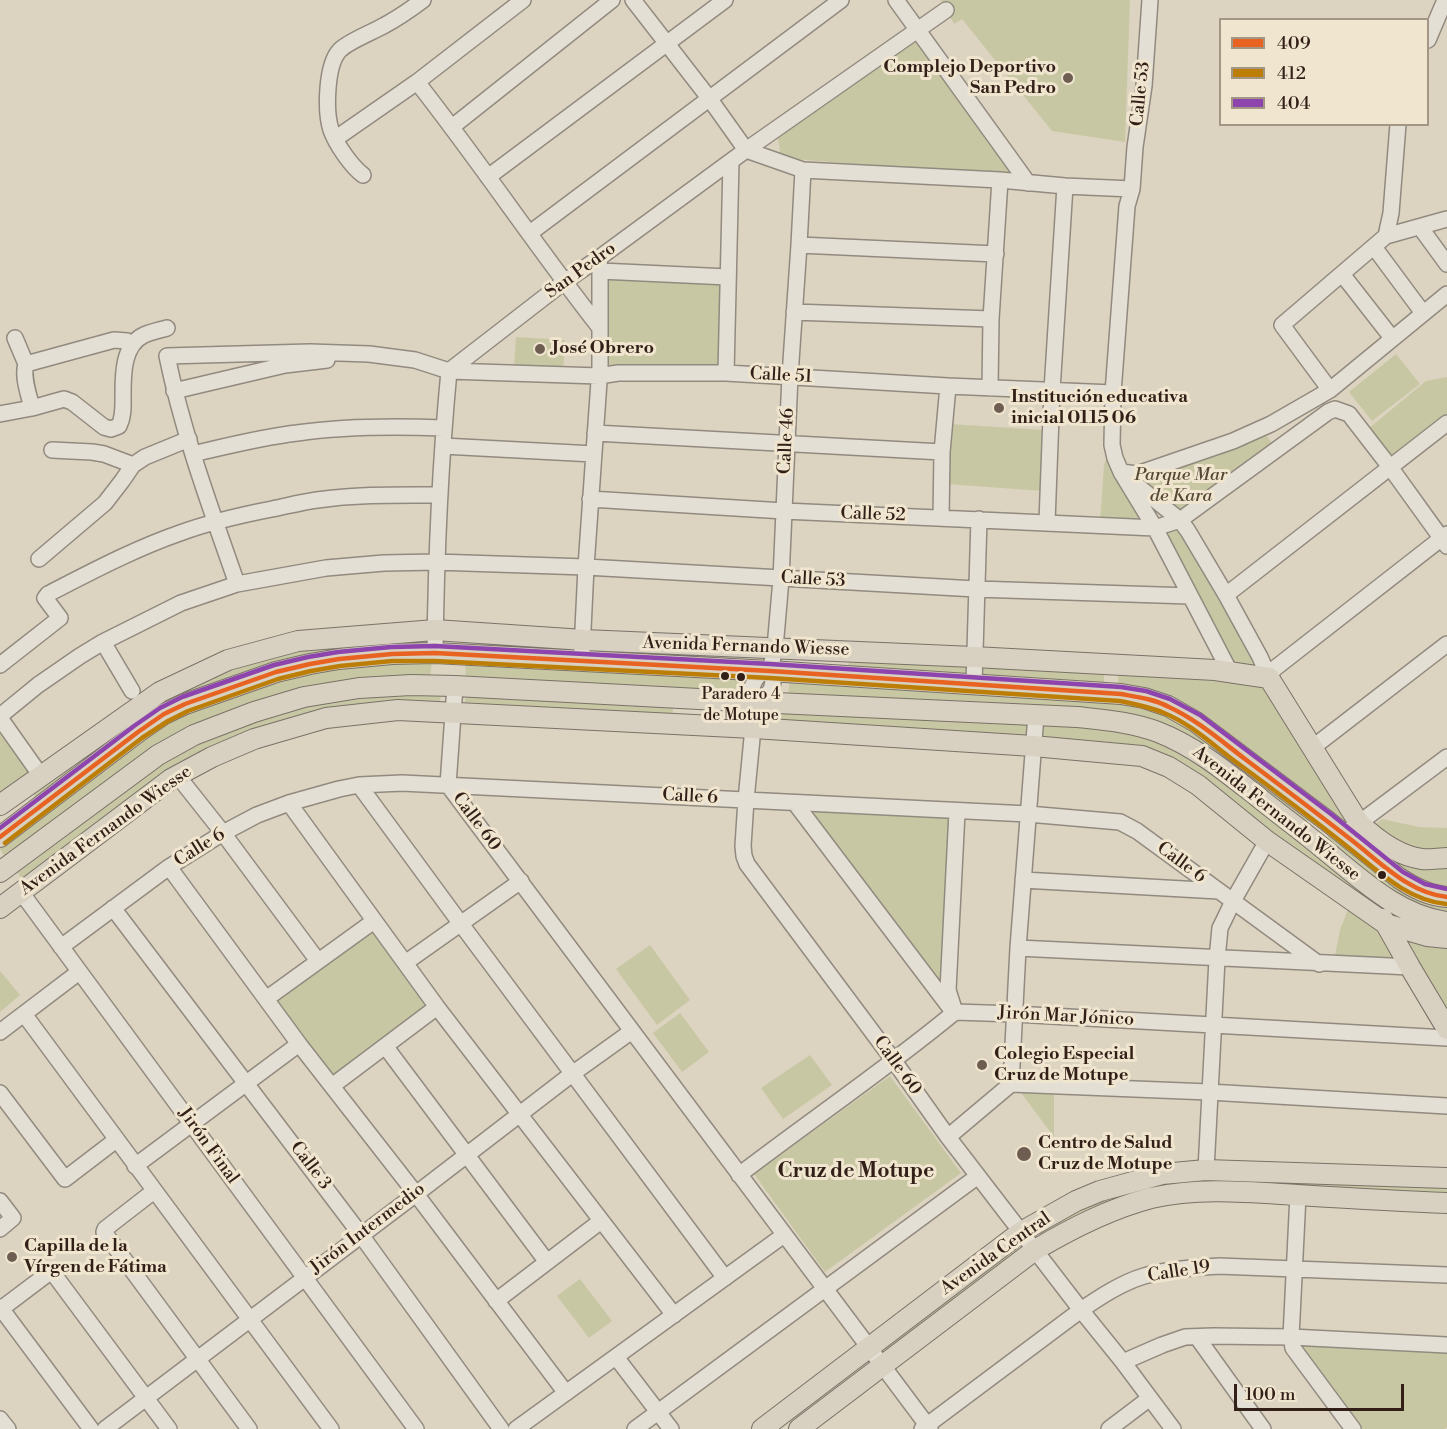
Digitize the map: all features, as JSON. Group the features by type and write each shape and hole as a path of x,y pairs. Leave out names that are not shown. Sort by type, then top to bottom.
{"main road":[{"name":"Avenida Fernando Wiesse","path":"0,806 160,692 228,660 298,640 435,630 584,640 974,657 1230,672 1269,678 1312,748 1351,829 1409,885 1430,894 1447,897"},
{"name":"Avenida Fernando Wiesse","path":"0,837 138,732 164,714 185,704 267,674 310,664 370,655 435,653 770,671 1121,694 1144,698 1168,706 1196,722 1326,820 1373,836 1405,855 1422,859 1447,858"},
{"name":"Avenida Fernando Wiesse","path":"1,868 158,755 194,735 254,712 304,697 359,688 411,685 455,686 1036,715 1108,720 1135,725 1156,731 1205,756 1364,882 1406,910 1423,917 1447,922"},
{"name":"Avenida Fernando Wiesse","path":"0,908 177,775 212,757 254,739 326,718 398,710 753,728 1033,746 1142,756 1169,767 1198,784 1267,841 1386,924 1427,936 1447,938"},
{"path":"1311,838 1326,820"},
{"name":"Jirón Final","path":"1,868 21,892"},
{"path":"1364,882 1447,1029"},
{"name":"Avenida Central","path":"762,1429 1022,1232 1076,1201 1100,1191 1162,1174 1206,1170 1447,1178"},
{"name":"Avenida Central","path":"799,1429 1035,1250 1072,1228 1125,1206 1186,1192 1225,1191 1447,1203"}],"street":[{"path":"363,175 356,170 330,128 328,101 330,69 335,56 342,48 388,24 423,0"},
{"path":"335,139 417,82 523,0"},
{"path":"452,127 612,0"},
{"path":"633,0 746,150 803,170 1132,189"},
{"path":"488,177 725,0"},
{"path":"530,233 841,0"},
{"path":"896,0 1028,183"},
{"name":"Calle 53","path":"1150,0 1144,86 1135,147 1132,189 1127,206 1113,393 1112,445 1118,465 1155,528 1230,672"},
{"path":"1429,38 1445,0"},
{"name":"San Pedro","path":"449,370 564,282 599,265 746,150 946,10"},
{"path":"417,82 600,328"},
{"path":"1386,236 1391,213 1398,126"},
{"path":"726,373 730,162"},
{"name":"Calle 46","path":"755,702 752,687 760,674 770,671 775,648 781,579 786,443 803,170"},
{"path":"990,388 991,319 1000,180"},
{"path":"1047,522 1052,390 1065,186"},
{"name":"Calle 53","path":"1118,465 1136,204 1132,189"},
{"path":"1330,390 1282,325 1386,236 1447,219"},
{"path":"1420,227 1447,264"},
{"path":"799,245 996,254"},
{"path":"1374,247 1424,313"},
{"path":"580,662 584,640 585,567 599,376 599,265 728,277"},
{"path":"1342,274 1392,338"},
{"path":"1118,465 1137,474 1233,441 1271,424 1330,390 1447,294"},
{"path":"794,312 991,319"},
{"path":"0,414 64,399 72,402 104,427 111,429 119,426 123,411 126,358 132,345 142,336 167,328"},
{"path":"15,338 26,364 24,373 32,408"},
{"path":"26,364 114,340 127,341 132,345"},
{"path":"237,584 174,391 167,356 309,352 369,354"},
{"path":"174,391 285,365 369,354"},
{"name":"Calle 51","path":"369,354 415,360 449,370 599,376 618,373 726,373 1113,393"},
{"path":"435,653 436,561 449,370"},
{"path":"941,518 942,452 948,386"},
{"path":"1155,528 1180,520 1335,409 1349,414 1445,539 1274,669 1269,678"},
{"path":"1226,595 1447,423"},
{"path":"39,559 105,503 133,465 146,457 191,446 326,430 394,426 444,428"},
{"path":"596,433 942,452"},
{"path":"443,446 594,454"},
{"path":"52,450 104,454 133,465"},
{"path":"1118,465 1149,496 1180,520 1188,531 1226,595 1269,678"},
{"path":"0,664 60,618 45,598 46,596 136,551 181,532 316,500 378,495 440,495"},
{"name":"Calle 52","path":"590,499 784,511 1155,528"},
{"path":"974,684 979,519"},
{"name":"Calle 53","path":"0,717 38,685 80,656 181,603 237,584 326,568 436,561 976,589 1190,596"},
{"path":"103,642 132,692"},
{"path":"1312,748 1447,644"},
{"name":"Calle 60","path":"455,686 448,785 883,1366 926,1428"},
{"name":"Calle 60","path":"755,702 743,846 747,864 948,1137 1081,1310 1124,1362 1173,1429"},
{"path":"1011,1084 1018,948 1036,715"},
{"path":"0,717 40,776"},
{"path":"1351,829 1447,757"},
{"path":"177,775 318,961"},
{"name":"Calle 6","path":"61,947 169,867 223,833 257,815 318,794 359,785 402,783 1028,814 1120,822 1129,825 1319,964"},
{"path":"359,785 725,1278"},
{"path":"289,803 437,1007 674,1315"},
{"path":"795,803 954,1012"},
{"path":"954,1012 948,990 957,812"},
{"path":"1206,1170 1220,928 1267,841"},
{"path":"169,867 299,1044 566,1393"},
{"path":"1023,880 1219,891"},
{"path":"405,963 521,881"},
{"name":"Jirón Final","path":"21,892 416,1429"},
{"name":"Calle 3","path":"113,908 361,1235 501,1429"},
{"path":"266,999 374,921"},
{"path":"1018,948 1410,967"},
{"path":"0,1032 79,972"},
{"path":"332,1086 437,1007"},
{"path":"739,1174 894,1061 954,1012"},
{"name":"Jirón Mar Jónico","path":"954,1012 1447,1038"},
{"path":"24,1014 331,1429"},
{"name":"Jirón Intermedio","path":"105,1429 572,1074 632,1031"},
{"path":"135,1166 299,1044"},
{"path":"385,1046 547,1262"},
{"path":"948,1137 1011,1084 1209,1092 1447,1106"},
{"path":"0,1093 65,1179 116,1140"},
{"path":"635,1429 978,1176"},
{"path":"154,1191 104,1230 249,1429"},
{"path":"1298,1195 1291,1337 1293,1348 1353,1429"},
{"path":"0,1201 13,1219 0,1229"},
{"path":"496,1301 601,1221"},
{"path":"516,1429 784,1235"},
{"name":"Calle 19","path":"926,1428 1081,1310 1106,1293 1142,1277 1173,1270 1219,1266 1447,1275"},
{"path":"91,1429 1,1308 52,1272 169,1429"},
{"path":"1124,1362 1185,1337 1291,1337 1447,1345"},
{"path":"1197,1337 1263,1429"},
{"path":"616,1357 671,1429"},
{"path":"1109,1429 1150,1398"},
{"path":"0,1419 8,1429"}],"green space":[{"name":"Complejo Deportivo San Pedro","path":"941,0 1130,0 1125,142 1052,131 962,19 954,24"},
{"path":"916,37 1018,177 781,158 778,138"},
{"path":"600,274 721,280 721,368 618,364 601,374"},
{"name":"José Obrero","path":"516,337 565,340 563,371 514,368"},
{"path":"1396,354 1420,384 1372,421 1349,392"},
{"path":"1447,377 1447,419 1391,462 1368,429 1426,381"},
{"path":"949,424 1045,430 1044,491 946,484"},
{"name":"Parque Mar de Kara","path":"1264,433 1272,443 1180,516 1134,479"},
{"path":"1107,457 1112,458 1153,525 1100,523 1104,465"},
{"path":"1179,523 1265,675 1232,670 1162,529"},
{"path":"428,638 428,649 270,664 210,685 157,710 36,798 31,790 152,704 224,669 295,649"},
{"path":"849,657 966,664 966,677 848,669"},
{"path":"432,659 430,679 255,703 6,859 0,849 0,842 183,712 291,673"},
{"path":"465,661 740,675 739,696 466,681"},
{"path":"979,665 1104,671 1104,684 979,677"},
{"path":"1118,671 1266,684 1348,820 1343,826 1118,684"},
{"path":"790,678 993,689 1163,708 1311,816 1305,825 1166,728 788,696"},
{"path":"441,690 440,707 269,728 24,881 15,870 181,750 306,702"},
{"path":"466,691 672,705 674,718 464,708"},
{"path":"783,709 1029,723 1027,736 781,722"},
{"path":"1043,723 1123,729 1191,756 1359,888 1357,894 1209,784 1140,750 1116,743 1043,737"},
{"path":"0,726 35,773 0,798"},
{"path":"817,810 951,817 945,978 930,983 809,821"},
{"path":"1382,819 1419,827 1447,828 1447,853 1418,853 1370,828"},
{"path":"1332,831 1447,902 1447,916 1399,900 1325,841"},
{"path":"1359,831 1447,863 1447,889 1416,881"},
{"path":"1350,904 1383,925 1405,964 1334,961 1340,930"},
{"path":"371,928 430,1006 334,1077 275,998"},
{"path":"1400,933 1447,945 1447,1016"},
{"path":"650,945 690,1000 657,1025 616,969"},
{"path":"0,971 20,995 0,1012"},
{"path":"680,1013 709,1052 682,1072 653,1033"},
{"path":"810,1055 832,1085 783,1119 761,1088"},
{"path":"890,1076 961,1173 825,1272 754,1174"},
{"path":"1019,1090 1054,1093 1054,1137"},
{"path":"1189,1174 1447,1183 1447,1198 1214,1187 1045,1241 1036,1229 1079,1203"},
{"path":"1016,1242 1025,1253 889,1354 881,1344"},
{"path":"580,1279 612,1321 589,1338 557,1296"},
{"path":"1297,1343 1447,1351 1447,1427 1445,1429 1356,1429"}],"transit line":[{"name":"404","path":"0,828 134,726 160,708 182,697 274,665 308,657 391,647 435,646 770,664 1121,687 1146,691 1170,699 1200,715 1331,814 1403,872 1425,884 1447,889"},
{"name":"409","path":"0,837 138,732 164,714 185,704 276,672 310,664 392,654 435,653 770,671 1121,694 1145,699 1179,712 1208,731 1409,884 1447,897"},
{"name":"412","path":"5,843 142,738 188,711 278,679 311,671 392,661 435,661 770,678 1120,701 1137,705 1164,713 1193,729 1406,891 1418,897 1446,904"}],"place":[{"name":"Complejo Deportivo San Pedro","path":"1068,78"},
{"name":"José Obrero","path":"540,349"},
{"name":"Institución educativa inicial 0115 06","path":"999,408"},
{"name":"Paradero 4 de Motupe","path":"741,677"},
{"name":"Colegio Especial Cruz de Motupe","path":"982,1065"},
{"name":"Centro de Salud Cruz de Motupe","path":"1024,1154"},
{"name":"Capilla de la Vírgen de Fátima","path":"12,1257"}],"district":[{"name":"Cruz de Motupe","path":"856,1172"}]}
